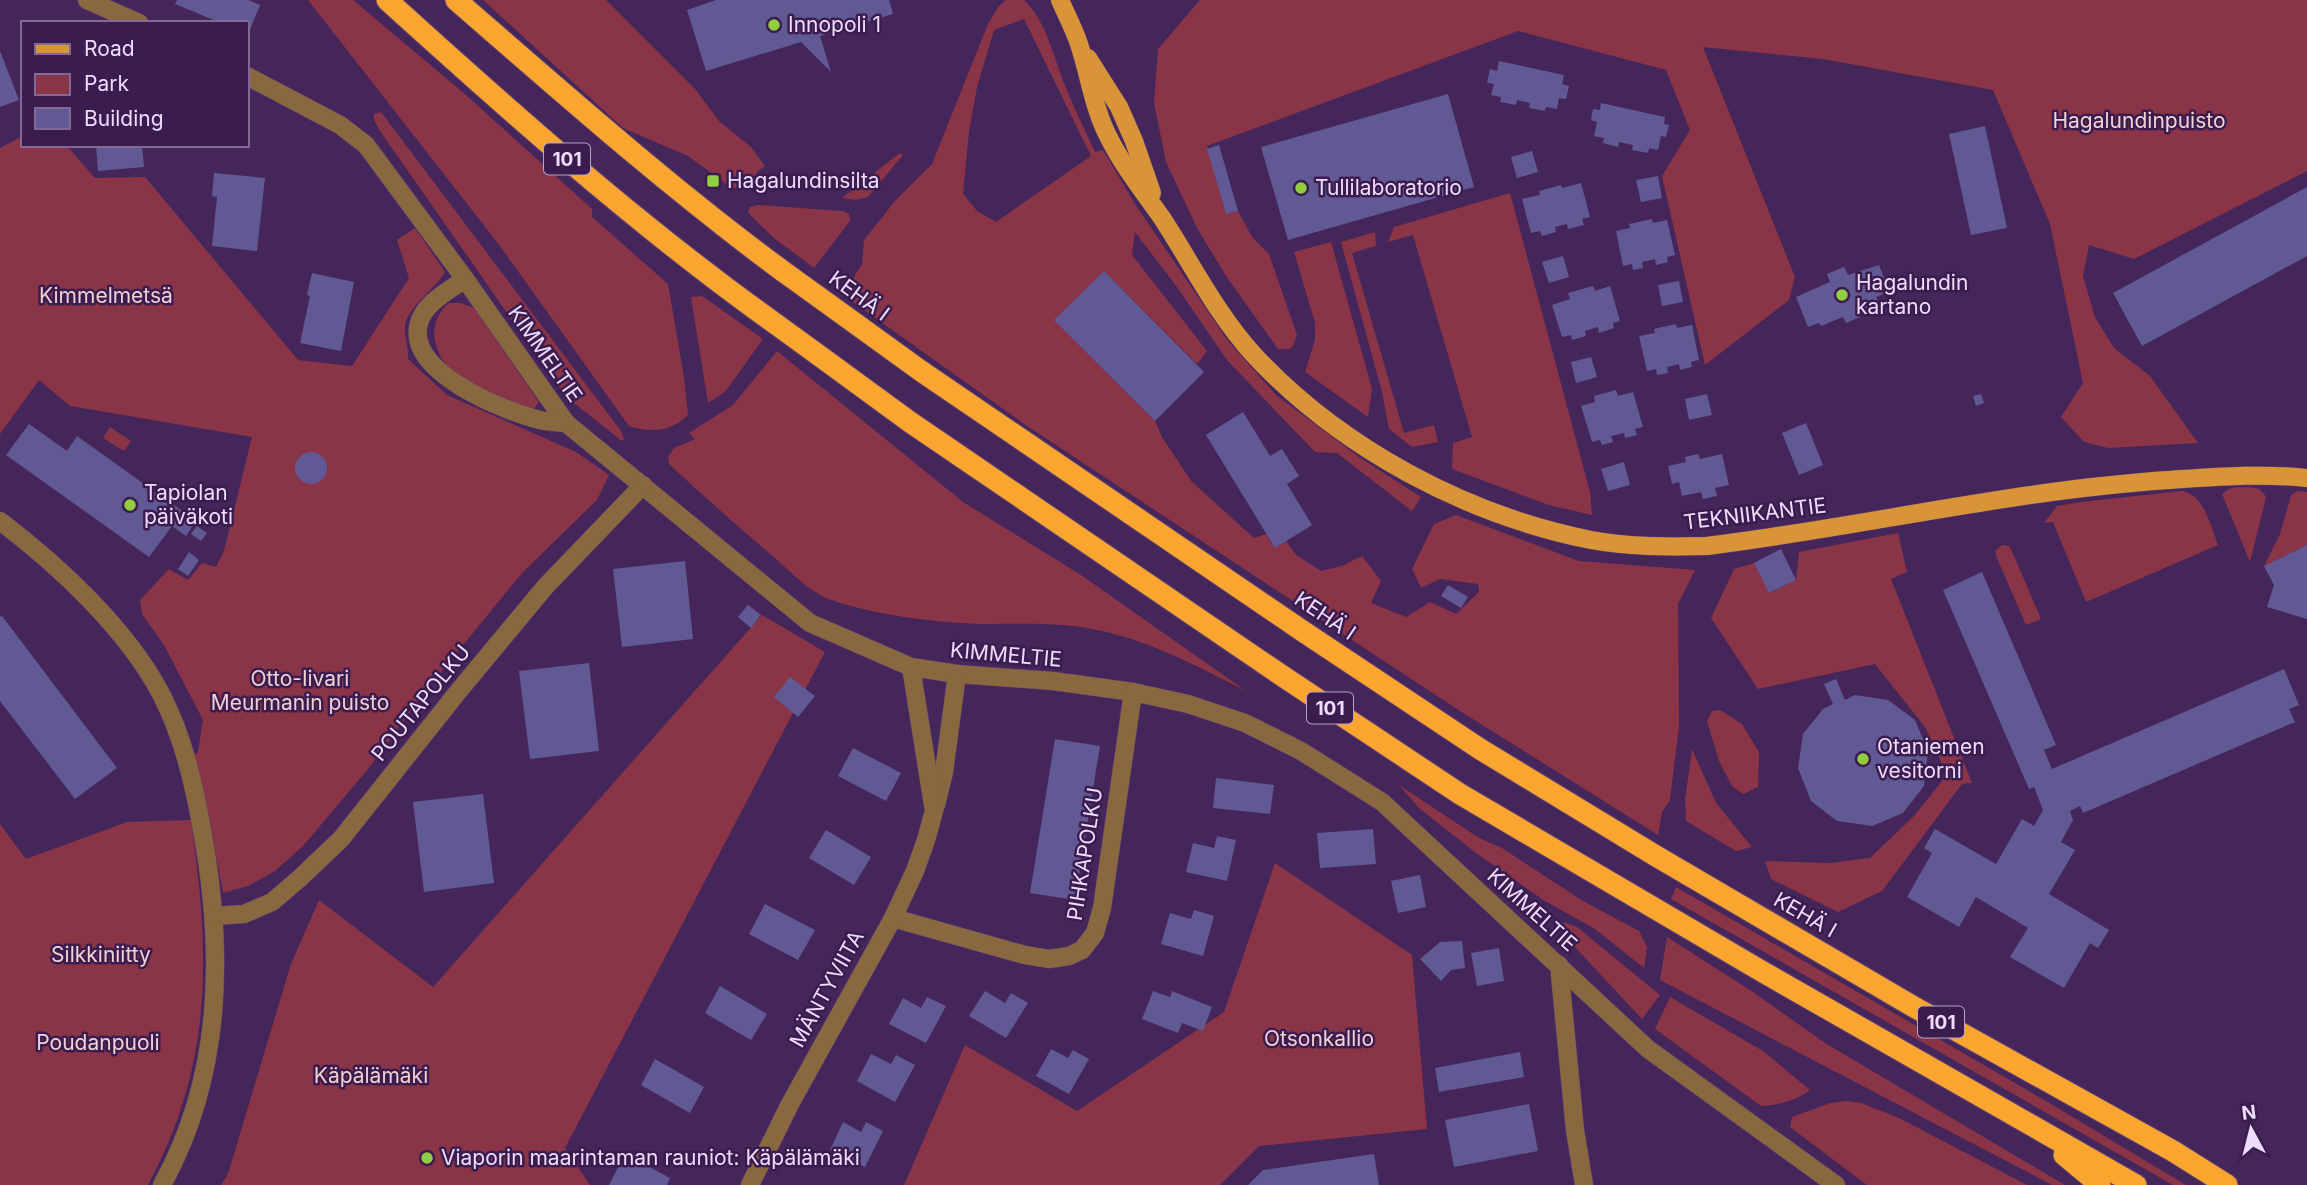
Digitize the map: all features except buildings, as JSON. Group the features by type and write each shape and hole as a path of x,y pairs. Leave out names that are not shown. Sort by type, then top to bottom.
{"highway":[{"name":"101","path":"387,0 601,187 755,309 910,422 1163,595 1460,793 1763,972 2136,1185"},
{"name":"KEHÄ I","path":"456,0 614,136 784,272 921,371 1293,624 1480,749 1656,856 2227,1185"},
{"path":"2025,1122 2100,1185"}],"main road":[{"name":"TEKNIIKANTIE","path":"1060,0 1079,43 1092,94 1107,134 1198,279 1252,353 1282,383 1373,452 1447,492 1494,513 1592,540 1669,547 1707,546 2109,485 2228,476 2281,475 2307,478"}],"street":[{"path":"87,0 134,21"},
{"name":"KIMMELTIE","path":"248,77 340,125 366,145 465,279 566,423 810,623 911,667 1133,692 1188,704 1245,723 1301,751 1382,802 1648,1049 1836,1185"},
{"path":"465,279 422,314 418,335 427,356 454,384 496,404 540,420 566,423"},
{"name":"POUTAPOLKU","path":"214,916 244,914 272,902 341,839 545,587 643,485"},
{"path":"0,521 27,541 108,619 160,693 174,724 194,787 206,849 214,916 213,1030 197,1104 185,1138 162,1185"},
{"name":"MÄNTYVIITA","path":"911,667 934,811"},
{"name":"MÄNTYVIITA","path":"750,1185 790,1104 893,918 915,871 944,772 957,674"},
{"name":"PIHKAPOLKU","path":"893,918 1039,958 1069,956 1082,950 1095,933 1102,908 1133,692"},
{"path":"1559,965 1574,1129 1584,1185"}],"green space":[{"path":"308,0 353,0 466,95 592,209 592,217 668,284 688,415 675,425 660,430 629,426 500,246"},
{"path":"483,0 606,0 695,89 719,121 751,147 765,166 758,171 747,188 732,188 688,156 623,128"},
{"path":"1006,0 1024,0 1039,19 1095,152 1103,150 1135,204 1228,341 1276,395 1359,457 1421,497 1412,511 1337,453 1315,452 1227,360 1135,232 1132,255 1207,351 1197,364 1104,271 1055,320 1155,421 1162,437 1191,481 1254,538 1266,534 1275,548 1286,541 1296,555 1321,571 1342,566 1362,556 1381,581 1371,603 1406,617 1430,602 1456,614 1479,592 1478,584 1440,579 1421,588 1412,569 1434,524 1456,515 1579,561 1695,570 1678,604 1679,726 1670,800 1662,812 1658,835 1460,711 1027,426 843,295 862,264 864,240 895,201 932,164 988,24 998,7","holes":["1024,19 1091,156 996,222 977,211 963,194 977,87 994,30"]},
{"name":"Hagalundinpuisto","path":"1200,0 2307,0 2307,171 2134,259 2089,245 2083,276 2095,317 2114,348 2150,376 2198,443 2108,448 2084,442 2061,417 2083,383 2050,224 1993,90 1823,59 1703,47 1795,277 1789,300 1705,365 1662,176 1690,130 1666,70 1518,31 1207,146 1226,214 1238,211 1252,237 1269,254 1297,335 1289,349 1278,349 1226,276 1197,228 1166,162 1154,103 1158,49"},
{"path":"381,112 621,431 624,439 622,441 574,403 556,383 380,131 374,114"},
{"path":"21,137 21,147 68,147 95,178 145,177 298,360 352,366 409,278 397,240 415,228 445,272 407,319 405,330 408,359 447,395 576,452 609,475 597,500 523,572 435,679 368,769 303,846 275,871 248,886 223,893 204,792 193,755 198,752 203,720 164,645 142,614 140,600 169,569 188,580 202,563 216,567 224,551 252,437 70,406 39,380 0,434 0,148"},
{"path":"900,153 903,155 868,197 856,200 842,198"},
{"path":"1510,193 1590,492 1592,515 1549,505 1452,469 1453,443 1472,437 1413,235 1388,242 1394,227"},
{"path":"758,205 843,211 849,214 850,221 814,268 774,238 750,215 750,207"},
{"path":"1375,232 1376,246 1352,253 1404,433 1434,425 1438,442 1412,447 1389,429 1382,392 1341,242"},
{"path":"1331,242 1372,389 1368,417 1305,372 1315,340 1315,323 1294,252"},
{"path":"702,296 763,339 725,392 708,403 691,297"},
{"path":"449,303 460,303 474,308 539,402 532,411 455,375 448,367 437,349 434,330 441,311"},
{"path":"777,351 963,502 1081,575 1246,691 1162,651 1119,635 1062,625 970,624 909,618 831,600 809,588 669,464 668,457 674,448 695,439 689,433 733,405"},
{"path":"110,427 131,441 124,451 103,438"},
{"path":"2237,487 2258,489 2266,497 2250,562 2222,494"},
{"path":"2182,491 2190,493 2201,505 2218,545 2086,602 2053,522 2044,523 2057,506"},
{"path":"2297,491 2307,492 2307,545 2264,566 2280,534 2291,495"},
{"path":"1898,533 1907,572 1891,579 1972,783 1962,784 1882,891 1838,912 1771,879 1765,861 1830,863 1870,858 1913,817 1947,775 1925,727 1875,664 1758,689 1711,618 1734,569 1754,563 1770,593 1796,580 1799,552"},
{"path":"2002,545 2009,546 2041,619 2026,625 1997,558 1995,551"},
{"name":"Käpälämäki","path":"762,615 825,652 565,1148 590,1185 221,1185 228,1174 291,964 319,900 433,987"},
{"path":"1720,710 1742,724 1759,752 1758,787 1743,794 1732,786 1719,761 1707,721 1712,711"},
{"path":"1692,749 1716,803 1752,847 1736,851 1686,821 1685,800"},
{"path":"1399,785 1479,838 1502,848 1583,901 1639,931 1647,947 1644,968 1595,929 1545,901 1476,853 1419,808"},
{"name":"Silkkiniitty","path":"191,820 202,916 203,962 196,1051 170,1139 148,1185 0,1185 0,824 26,859 127,822"},
{"name":"Otsonkallio","path":"1275,863 1412,955 1427,1129 1259,1146 1220,1185 904,1185 965,1045 1077,1111 1224,1012"},
{"path":"1676,887 2186,1185 2173,1185 1671,899"},
{"path":"1563,922 1577,927 1660,995 1642,1019 1573,945 1565,932"},
{"path":"1667,937 1753,992 1825,1043 2065,1185 2052,1185 1660,980"},
{"path":"1670,997 1763,1051 1810,1090 1787,1102 1761,1106 1655,1029"},
{"path":"1830,1103 1861,1103 1899,1118 2027,1185 1867,1185 1790,1127 1792,1117"}],"place":[{"name":"Innopoli 1","path":"774,25"},
{"name":"Hagalundinsilta","path":"713,181"},
{"name":"Tullilaboratorio","path":"1301,188"},
{"name":"Hagalundin kartano","path":"1842,295"},
{"name":"Tapiolan päiväkoti","path":"130,505"},
{"name":"Otaniemen vesitorni","path":"1863,759"},
{"name":"Viaporin maarintaman rauniot: Käpälämäki","path":"427,1158"}],"park label":[{"name":"Kimmelmetsä","path":"106,296"},
{"name":"Otto-Iivari Meurmanin puisto","path":"300,691"},
{"name":"Poudanpuoli","path":"98,1043"}]}
